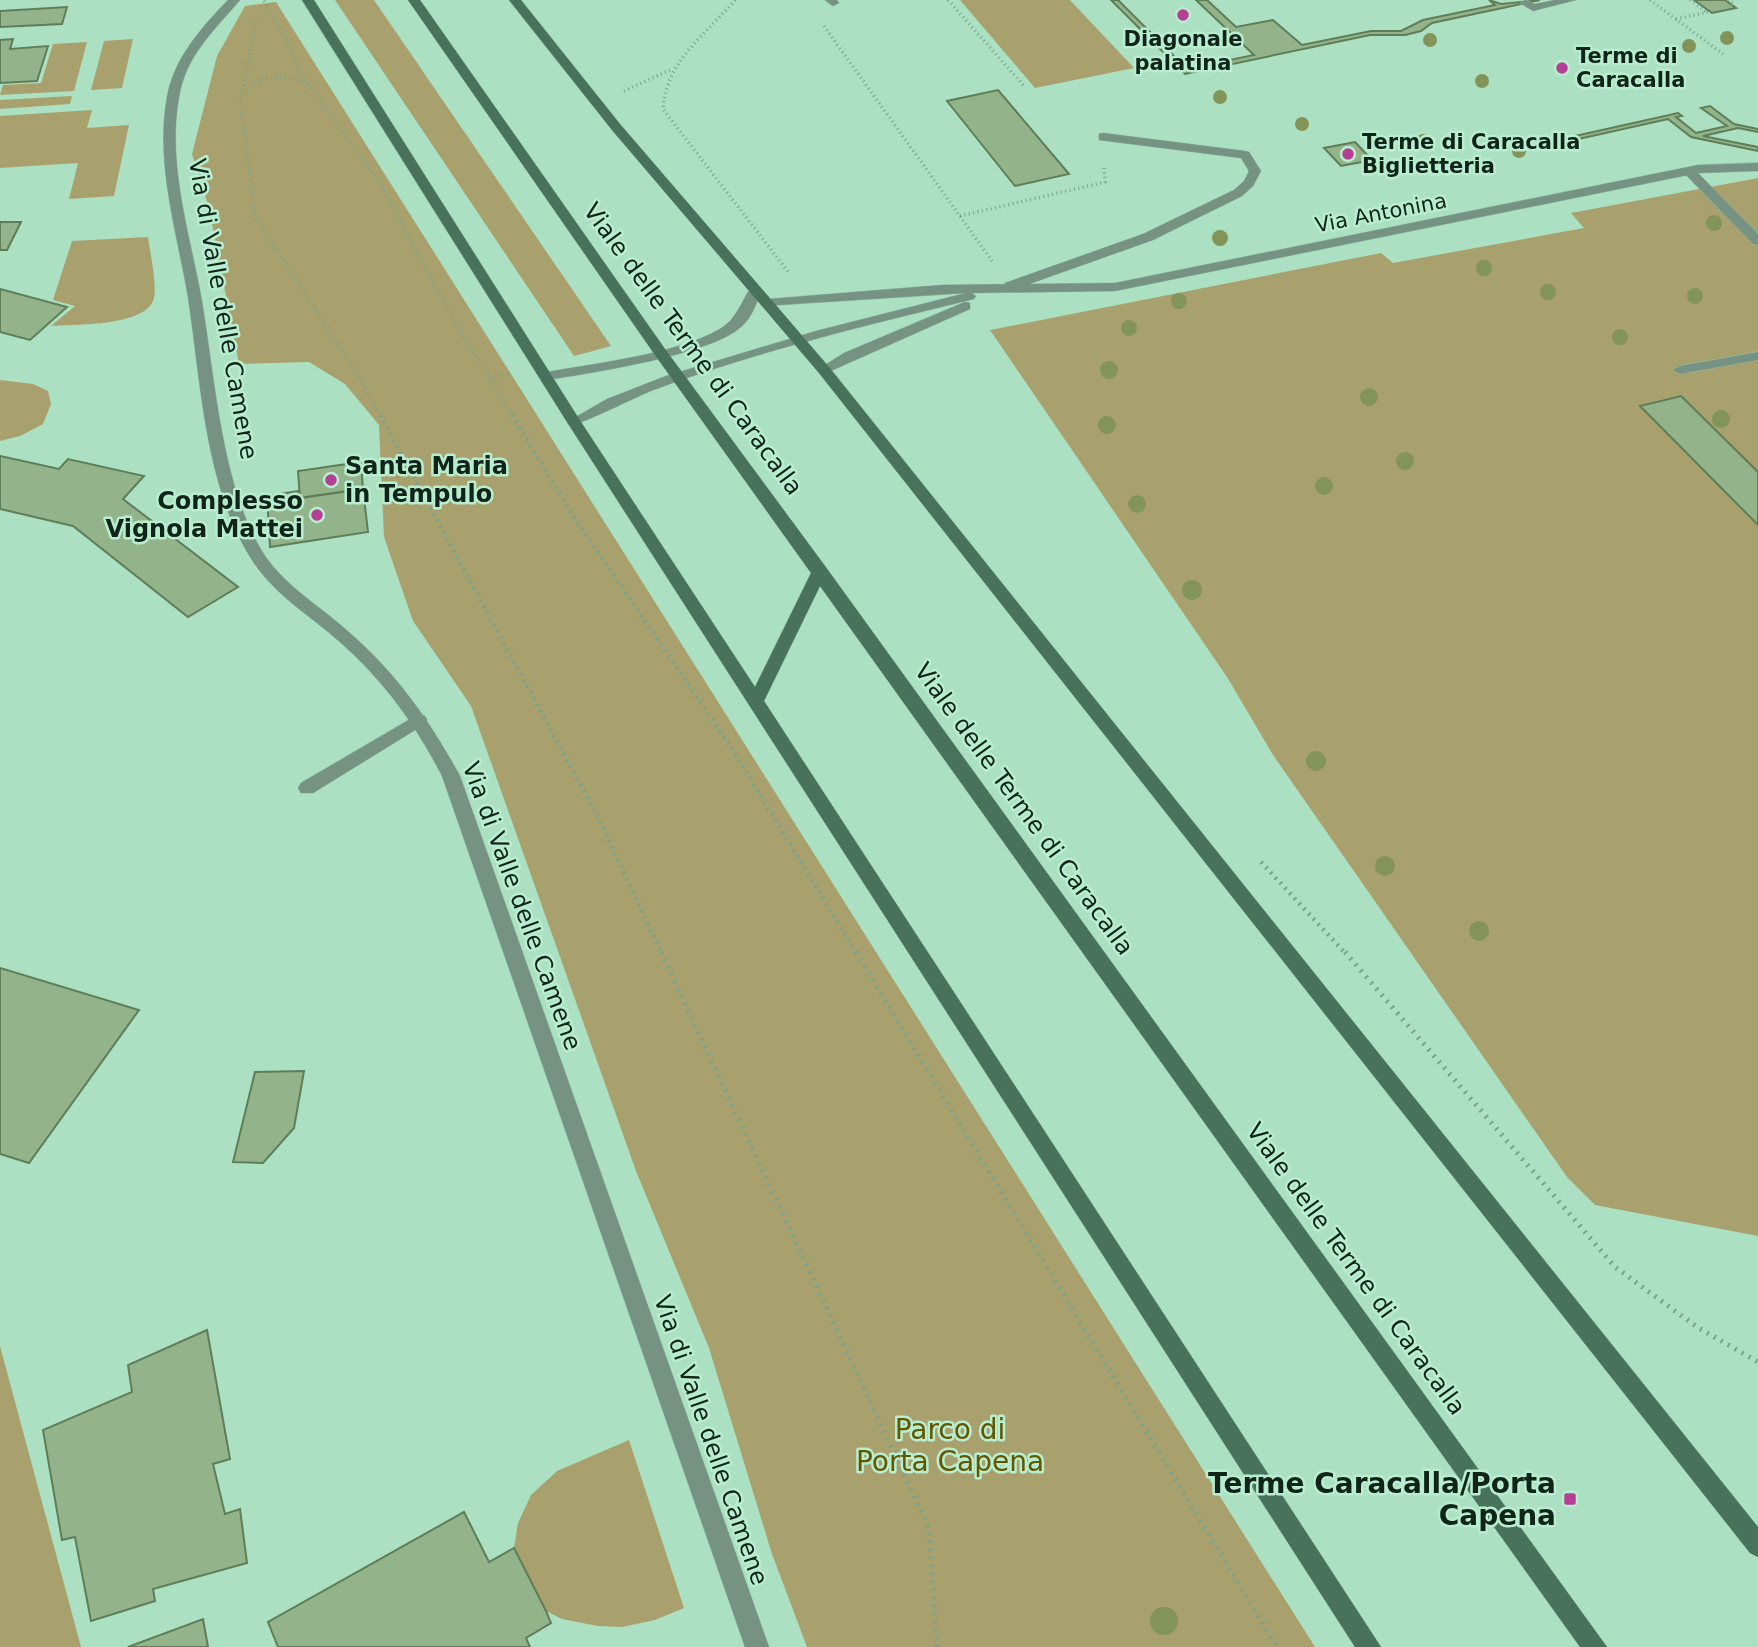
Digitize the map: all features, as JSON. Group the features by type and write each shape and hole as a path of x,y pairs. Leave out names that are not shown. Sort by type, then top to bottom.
{"main road":[{"path":"308,0 755,703 1369,1647"},
{"name":"Viale delle Terme di Caracalla","path":"414,0 677,376 820,570 1595,1647"},
{"path":"515,0 597,102 824,370 1758,1545"},
{"path":"755,703 820,570"}],"street":[{"name":"Via di Valle delle Camene","path":"234,0 202,33 186,57 172,99 170,126 175,182 223,464 244,533 267,568 365,656 419,720 443,759 459,795 757,1647"},
{"path":"1526,3 1532,8 1570,0"},
{"path":"824,370 849,356 1010,286 1148,237 1238,192 1249,183 1255,171 1245,155 1103,137"},
{"name":"Via Antonina","path":"1010,286 1071,289 1115,287 1689,171 1720,166 1758,167"},
{"path":"1689,171 1758,241"},
{"path":"768,303 1010,286"},
{"path":"574,422 620,397 677,376 798,340 1010,286"},
{"path":"547,376 609,365 660,352 733,328 742,320 755,289"},
{"path":"1680,370 1758,356"},
{"path":"307,788 419,720"}],"path":[{"path":"259,5 263,0 308,84 380,183 448,309 572,514 738,759 1278,1647"},
{"path":"597,102 671,70 735,0"},
{"path":"948,0 1024,86"},
{"path":"1650,0 1723,54"},
{"path":"1676,19 1707,12 1690,0"},
{"path":"1728,0 1734,4 1731,4"},
{"path":"257,15 240,97 255,218 357,373 598,817 929,1528 937,1647"},
{"path":"820,20 1010,286"},
{"path":"671,70 662,99 668,120 796,282"},
{"path":"243,90 259,80 277,75 297,78 308,84"},
{"path":"960,216 1104,181 1103,137"},
{"path":"490,379 512,373"},
{"path":"1254,853 1364,973 1615,1267 1697,1326 1758,1362"}],"green space":[{"path":"335,0 374,0 611,346 574,356"},
{"path":"960,0 1070,0 1134,68 1035,88"},
{"name":"Parco di Porta Capena","path":"276,2 1315,1647 807,1647 772,1554 709,1348 636,1171 471,706 413,621 384,537 379,425 345,384 309,362 239,364 209,208 192,154 217,56 245,6"},
{"path":"133,39 122,88 91,90 104,41"},
{"path":"87,42 74,91 0,95 3,85 41,83 53,44"},
{"path":"72,96 70,104 0,109 0,100"},
{"path":"92,110 87,128 129,125 114,196 69,199 78,163 0,168 0,116"},
{"path":"1758,178 1758,1236 1595,1205 1567,1177 1273,755 1227,677 990,330 1381,253 1393,263 1584,228 1571,213"},
{"path":"148,237 155,292 149,307 138,314 109,322 51,326 75,306 53,300 72,241"},
{"path":"0,380 33,384 48,391 51,404 43,424 20,436 0,441"},
{"path":"0,1346 81,1647 0,1647"},
{"path":"629,1440 684,1608 655,1620 622,1627 598,1626 562,1619 546,1611 514,1548 518,1523 531,1495 557,1471"}],"building":[{"path":"1111,0 1118,0 1187,69 1254,55 1196,0 1207,0 1236,27 1273,20 1302,45 1371,31 1401,31 1423,20 1495,5 1489,0 1501,4 1540,0 1432,23 1421,31 1405,35 1370,35 1185,74"},
{"path":"1694,0 1725,0 1736,8 1712,13"},
{"path":"67,7 62,24 0,27 0,11"},
{"path":"13,39 10,49 48,46 37,81 0,83 0,40"},
{"path":"998,90 1069,174 1015,186 947,101"},
{"path":"1710,106 1734,124 1758,129 1758,132 1738,128 1703,136 1758,147 1758,151 1691,137 1668,119 1561,143 1557,140 1678,113 1682,116 1676,117 1696,133 1727,126 1701,108"},
{"path":"1355,142 1372,160 1341,166 1324,148"},
{"path":"0,222 21,222 7,250 0,250"},
{"path":"0,289 67,307 30,340 0,332"},
{"path":"1681,396 1758,472 1758,525 1640,406"},
{"path":"0,456 59,469 68,459 144,476 123,499 238,587 188,617 73,526 0,509"},
{"name":"Santa Maria in Tempulo","path":"361,462 363,489 300,498 298,471"},
{"name":"Complesso Vignola Mattei","path":"363,489 368,532 270,547 267,496 299,491 300,498"},
{"path":"0,968 139,1010 29,1163 0,1154"},
{"path":"304,1071 294,1128 263,1163 233,1162 255,1072"},
{"path":"207,1330 230,1459 213,1464 225,1514 240,1509 247,1563 153,1589 155,1601 91,1621 75,1537 62,1540 43,1430 132,1392 128,1365"},
{"path":"464,1512 489,1562 514,1548 546,1611 551,1623 526,1638 530,1647 278,1647 268,1622"},
{"path":"203,1619 208,1647 128,1647"}],"place":[{"name":"Diagonale palatina","path":"1183,15"},
{"name":"Terme di Caracalla","path":"1562,68"},
{"name":"Terme di Caracalla Biglietteria","path":"1348,154"},
{"name":"Santa Maria in Tempulo","path":"331,480"},
{"name":"Complesso Vignola Mattei","path":"317,515"},
{"name":"Terme Caracalla/Porta Capena","path":"1570,1499"}]}
